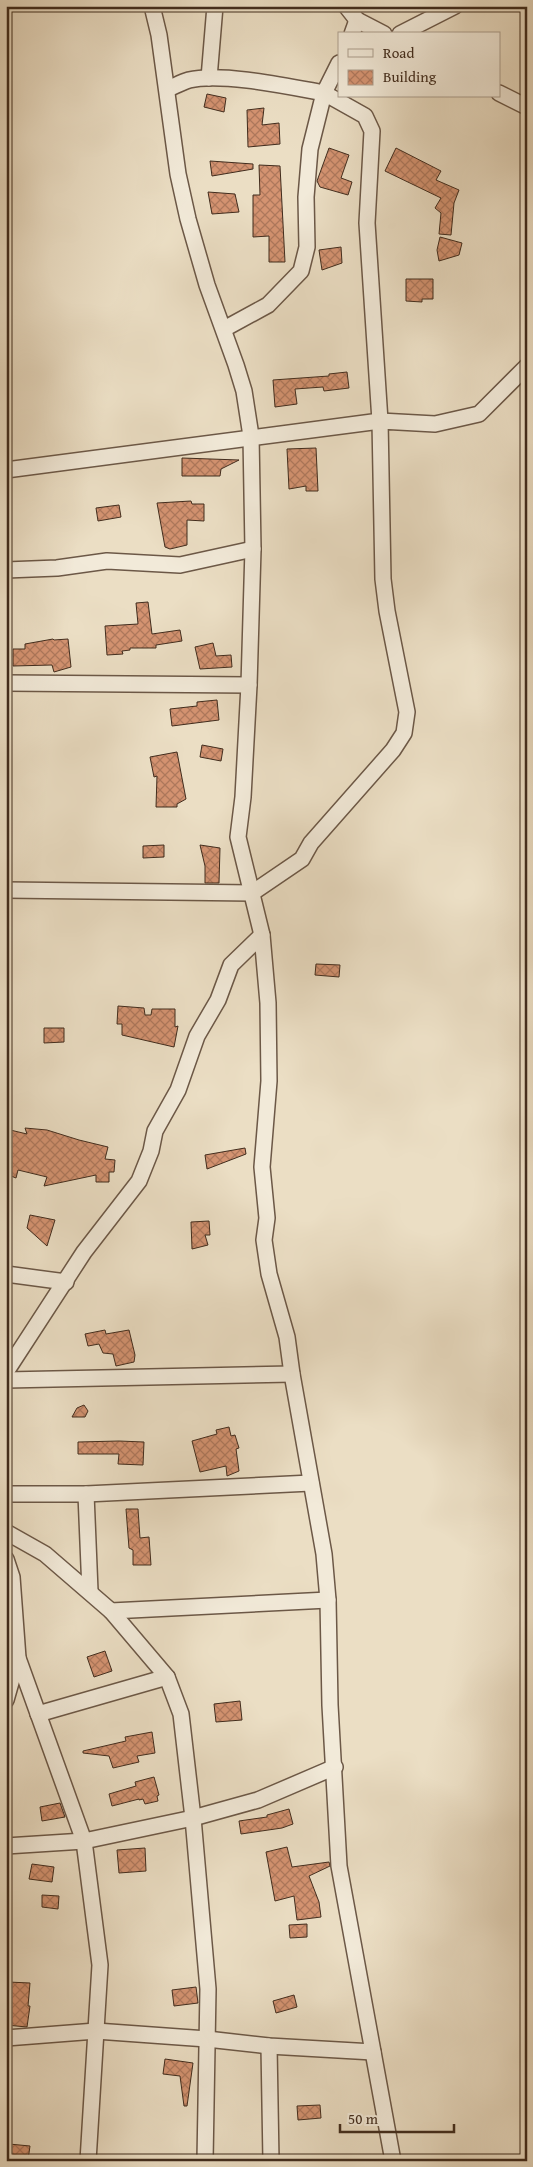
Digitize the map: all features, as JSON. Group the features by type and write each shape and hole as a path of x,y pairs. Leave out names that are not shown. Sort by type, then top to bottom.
{"street":[{"path":"152,6 159,34 168,88 178,174 188,219 207,285 224,329 244,391 251,436 253,549 249,685 243,798 238,837 262,935 270,1048 262,1167 267,1218 264,1240 269,1274 287,1337 324,1554 328,1600 330,1705 335,1767 339,1866 393,2161"},
{"path":"209,78 215,6"},
{"path":"346,6 354,27 375,32"},
{"path":"404,32 455,6"},
{"path":"224,329 268,305 301,270 307,247 306,198 310,149 324,93 338,65"},
{"path":"6,890 252,893 302,859 311,843 393,750 404,734 408,712 387,612 383,579 380,420 367,223 372,131 365,116 324,93 249,81 209,78 191,80 168,88"},
{"path":"500,93 527,107"},
{"path":"6,470 380,420 435,424 479,414 527,366"},
{"path":"6,570 56,568 107,561 180,565 253,549"},
{"path":"6,683 249,685"},
{"path":"6,1372 84,1252 139,1180 151,1151 156,1131 178,1090 197,1036 218,1000 232,965 262,935"},
{"path":"6,1274 66,1282"},
{"path":"6,1380 292,1374"},
{"path":"6,1494 86,1494 311,1483"},
{"path":"86,1494 90,1591"},
{"path":"6,1532 45,1554 111,1611 167,1677 181,1714 193,1818 208,1989 204,2161"},
{"path":"6,1559 12,1577 18,1658 84,1841 100,1965 88,2161"},
{"path":"111,1611 328,1600"},
{"path":"6,1700 18,1658"},
{"path":"38,1714 167,1677"},
{"path":"6,1846 84,1841 193,1818 258,1800 335,1767"},
{"path":"6,2038 96,2031 207,2039 268,2046 373,2052"},
{"path":"268,2046 271,2161"}],"building":[{"path":"207,94 226,98 224,112 204,107"},
{"path":"264,108 262,125 279,123 280,144 248,147 247,110"},
{"path":"329,148 349,155 341,178 352,182 348,195 320,187 317,181"},
{"path":"396,148 441,171 436,180 459,190 454,203 451,235 439,234 441,213 435,208 441,198 385,171"},
{"path":"210,161 253,164 253,169 212,176"},
{"path":"259,165 280,166 285,262 269,262 269,236 253,237 253,195 260,195"},
{"path":"208,192 235,194 239,212 212,214"},
{"path":"440,237 462,243 459,255 439,261 437,250"},
{"path":"341,247 342,263 322,270 319,250"},
{"path":"406,279 433,279 433,299 422,299 422,302 406,301"},
{"path":"347,372 349,388 324,391 323,387 295,389 297,404 275,407 273,380 329,376 329,374"},
{"path":"316,448 318,491 306,491 306,486 289,489 287,449"},
{"path":"182,458 239,460 221,469 220,476 182,476"},
{"path":"191,501 192,504 204,504 204,521 187,520 187,545 170,549 165,547 157,503"},
{"path":"119,505 121,517 98,521 96,508"},
{"path":"148,602 152,634 180,630 182,641 156,645 156,648 130,648 130,650 122,651 123,654 107,655 105,626 138,624 136,603"},
{"path":"53,639 68,639 71,667 54,672 52,665 13,666 13,649 25,649 25,644"},
{"path":"213,643 216,656 231,655 232,667 200,669 195,647"},
{"path":"217,700 219,720 172,726 170,709 197,706 197,702"},
{"path":"202,745 223,749 221,761 200,757"},
{"path":"177,752 186,799 177,804 177,807 156,807 157,776 154,777 150,757"},
{"path":"164,845 164,857 143,858 143,846"},
{"path":"200,845 220,848 219,883 205,883 205,866"},
{"path":"316,964 340,965 339,977 315,975"},
{"path":"118,1006 144,1008 145,1015 151,1015 152,1009 175,1009 175,1027 178,1026 174,1047 122,1035 122,1024 117,1024"},
{"path":"44,1028 64,1028 64,1042 44,1043"},
{"path":"25,1128 47,1130 108,1147 105,1159 115,1160 114,1172 109,1172 109,1182 96,1182 96,1175 44,1186 47,1177 18,1170 16,1178 6,1174 6,1129 27,1134"},
{"path":"245,1148 246,1154 207,1169 205,1155"},
{"path":"30,1215 55,1220 47,1246 27,1228"},
{"path":"209,1221 210,1235 205,1235 208,1245 192,1249 191,1222"},
{"path":"105,1330 106,1334 129,1330 135,1355 134,1362 116,1366 113,1354 103,1353 99,1344 88,1346 85,1334"},
{"path":"84,1405 88,1411 85,1417 72,1417 77,1408"},
{"path":"229,1427 231,1436 235,1435 239,1448 236,1449 239,1471 227,1476 226,1466 200,1472 192,1441 217,1434 216,1430"},
{"path":"78,1442 144,1442 143,1465 118,1464 119,1454 78,1454"},
{"path":"126,1509 138,1509 140,1538 149,1537 151,1565 133,1565 133,1550 129,1548"},
{"path":"105,1651 112,1671 94,1677 87,1657"},
{"path":"240,1701 242,1720 216,1722 214,1704"},
{"path":"152,1732 155,1753 137,1756 139,1762 113,1768 109,1756 83,1753 83,1751 126,1741 125,1737"},
{"path":"154,1777 159,1795 157,1796 158,1801 145,1804 143,1799 139,1799 112,1806 109,1794 136,1786 135,1782"},
{"path":"60,1803 65,1817 42,1821 40,1807"},
{"path":"289,1809 293,1824 282,1828 241,1834 239,1821 267,1817 267,1815"},
{"path":"287,1847 292,1867 329,1862 330,1866 309,1876 319,1902 321,1917 297,1920 294,1896 275,1901 266,1852"},
{"path":"145,1848 146,1871 119,1873 117,1850"},
{"path":"32,1864 54,1867 52,1882 29,1879"},
{"path":"42,1895 59,1896 58,1909 42,1907"},
{"path":"307,1924 307,1937 290,1938 289,1925"},
{"path":"8,1982 30,1983 28,2006 30,2006 27,2027 6,2025"},
{"path":"196,1987 198,2003 174,2006 172,1990"},
{"path":"294,1995 297,2007 276,2013 273,2001"},
{"path":"165,2059 193,2063 187,2106 184,2106 180,2076 163,2074"},
{"path":"320,2105 321,2118 298,2120 297,2106"},
{"path":"9,2144 30,2146 28,2160 7,2157"}]}
